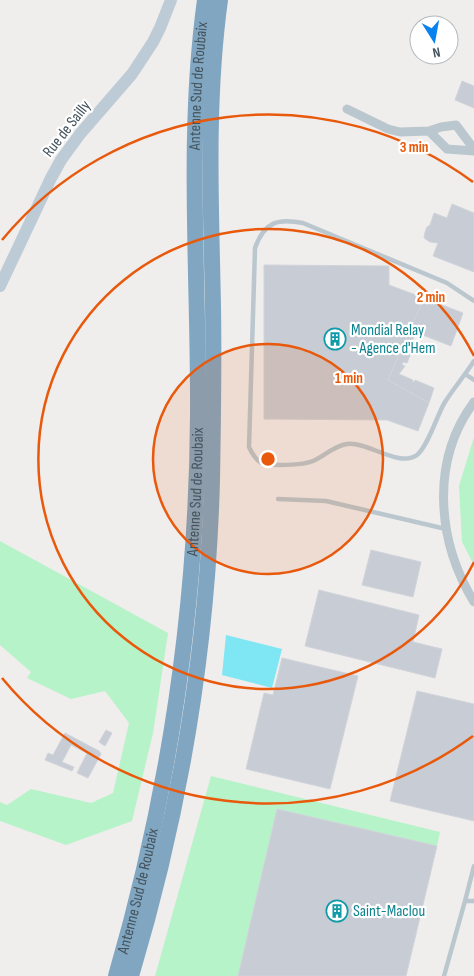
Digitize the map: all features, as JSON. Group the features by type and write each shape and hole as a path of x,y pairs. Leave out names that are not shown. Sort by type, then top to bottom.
{"highway":[{"name":"Antenne Sud de Roubaix","path":"116,976 145,870 164,778 177,702 190,584 195,514 198,417 195,143 198,68 205,0"},
{"name":"Antenne Sud de Roubaix","path":"131,976 167,839 187,729 199,646 207,564 212,481 213,308 210,135 213,69 220,0"},
{"path":"139,976 142,936"}],"street":[{"name":"Rue de Sailly","path":"0,286 61,160 80,134 132,74 153,42 171,0"},
{"path":"347,109 388,129 400,132 429,131 441,127 456,126 474,150"},
{"path":"429,131 447,149 474,150"},
{"path":"474,402 454,438 446,468 444,498 446,529 454,562 474,602"}],"lane":[{"path":"474,301 447,283 303,223 288,220 265,228 259,236 255,248 249,447 256,458 261,462 269,464 313,461 336,447 350,443 402,459 414,457 423,449 444,404 474,361"},
{"path":"465,374 474,380"},
{"path":"278,499 326,500 446,529"},
{"path":"444,976 474,866"},
{"path":"465,901 474,901"}],"green space":[{"path":"474,437 474,565 462,542 459,486"},
{"path":"0,541 168,633 153,733 132,821 66,845 0,821 0,802 7,805 31,789 91,803 113,793 129,723 105,691 71,699 27,678 31,672 0,645"},
{"path":"211,776 440,832 437,846 277,809 238,976 155,976"}],"water":[{"path":"226,635 282,649 272,688 222,675"}],"building":[{"path":"462,81 474,86 474,108 455,100"},
{"path":"452,204 474,213 474,272 433,256 438,243 430,242 424,238 434,213 447,218"},
{"name":"Mondial Relay - Agence d'Hem","path":"264,265 389,266 389,285 424,298 388,380 429,403 418,431 387,420 264,419"},
{"path":"424,298 463,313 451,346 415,332 407,363 403,362 402,365 405,366 399,374 414,382 415,380 434,388 429,403 388,380"},
{"path":"371,550 421,562 413,597 362,585"},
{"path":"319,590 419,615 413,642 442,649 435,678 305,646"},
{"path":"282,658 358,676 330,789 246,769 264,693 273,695"},
{"path":"417,691 474,704 474,821 390,801"},
{"path":"106,730 112,733 105,746 99,742"},
{"path":"65,733 99,751 101,754 88,778 77,773 87,753 71,745 62,762 74,767 72,771 45,760 48,753 53,755"},
{"name":"Saint-Maclou","path":"277,809 437,846 406,976 238,976"}],"place":[{"name":"Mondial Relay - Agence d'Hem","path":"335,339"},
{"name":"Saint-Maclou","path":"337,911"}]}
